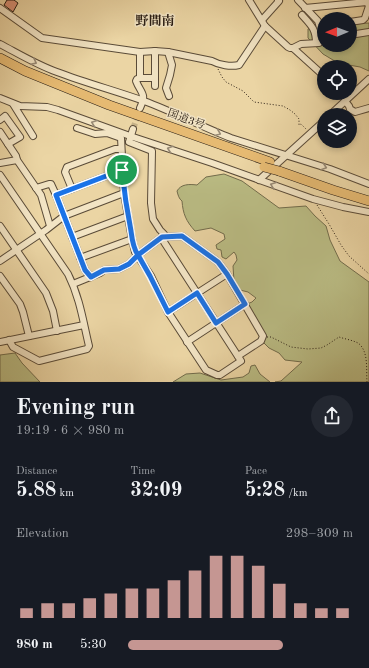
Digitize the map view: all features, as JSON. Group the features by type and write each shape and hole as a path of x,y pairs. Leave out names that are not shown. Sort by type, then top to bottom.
{"highway":[{"name":"国道3号","path":"0,58 25,71 97,100 267,165"},
{"name":"国道3号","path":"0,64 93,104 267,165 369,195"},
{"name":"国道3号","path":"281,169 333,190 369,201"}],"street":[{"path":"249,0 264,23 288,47 293,48 317,70"},
{"path":"0,8 42,38 140,52 168,52 212,61 217,64 235,66 239,65 279,1 278,0"},
{"path":"298,0 317,20"},
{"path":"305,8 366,2 369,6 365,18 357,21"},
{"path":"293,48 301,44 316,43 316,35 311,24 302,15"},
{"path":"357,34 369,32"},
{"path":"0,44 39,65 56,72 143,101 231,138 330,169 369,184"},
{"path":"155,51 155,86"},
{"path":"140,52 140,78"},
{"path":"168,52 172,65 166,88 169,96"},
{"path":"140,108 144,96 136,81 140,78 155,78"},
{"path":"357,90 369,79"},
{"path":"0,98 20,106 47,107 58,110 313,199 369,212"},
{"path":"338,108 347,100 350,109 355,112 369,108"},
{"path":"13,104 33,136"},
{"path":"0,120 5,116 20,137 8,144"},
{"path":"77,128 95,134 106,133 121,138 124,193 132,239 136,252 168,312 206,370 216,375 220,375 241,361 164,242 162,237 164,234 153,219 151,203 152,151 129,142 133,129"},
{"path":"259,180 317,128"},
{"path":"0,132 16,156 16,160 41,195 50,226"},
{"path":"72,189 65,172 67,167 114,149 121,149"},
{"path":"0,163 16,160"},
{"path":"56,195 122,170"},
{"path":"0,175 68,274 80,305 89,346 87,350 39,361 12,347 9,340"},
{"path":"36,188 51,184 85,270 91,277"},
{"path":"0,261 64,216 124,193"},
{"path":"72,237 128,216"},
{"path":"0,226 46,293 53,311 57,331"},
{"path":"73,284 104,270 119,269 129,264 138,255 162,237 182,236 218,262 227,274 263,336 261,341 238,356"},
{"path":"80,258 132,239"},
{"path":"168,312 227,274"},
{"path":"0,276 20,304 29,336"},
{"path":"187,342 245,304"},
{"path":"0,342 84,325"}],"path":[{"path":"217,64 220,73 226,82 243,91 254,102 283,106 290,110 299,119 299,125 301,124 310,134"},
{"path":"313,199 349,256 369,274"},
{"path":"263,336 271,337 291,347 297,348 321,348 327,346 339,337 356,342 362,346 367,358 367,381"},
{"path":"367,381 369,377"}],"green space":[{"path":"369,23 369,71 357,66 357,60 333,60 321,52 357,52 357,24"},
{"path":"317,26 317,48 308,38 308,29"},
{"path":"224,174 242,181 279,208 306,206 326,226 330,240 340,261 369,282 369,382 275,382 281,381 302,362 285,360 279,353 269,348 263,342 247,304 256,298 248,292 240,290 234,281 233,266 237,260 236,255 234,252 226,259 222,257 221,250 217,249 216,245 225,239 224,234 211,228 195,231 189,224 183,210 182,201 179,198 177,191 186,185 197,185 206,177"},
{"path":"15,353 22,363 40,382 0,382 0,355"},
{"path":"255,365 260,374 270,382 173,382 186,374 200,373 221,380 243,377 249,373 251,366"}],"building":[{"path":"7,0 14,0 18,3 13,12 4,5"}],"tunnel":[{"path":"133,129 139,112"}],"district":[{"name":"野間南","path":"155,21"}],"route":[{"path":"122,170 56,195 85,270 91,277 104,270 119,269 129,264 138,255 162,237 182,236 218,262 245,304 216,323 197,293 168,312 150,276 138,255 136,252 132,239 124,193 122,170"}]}
